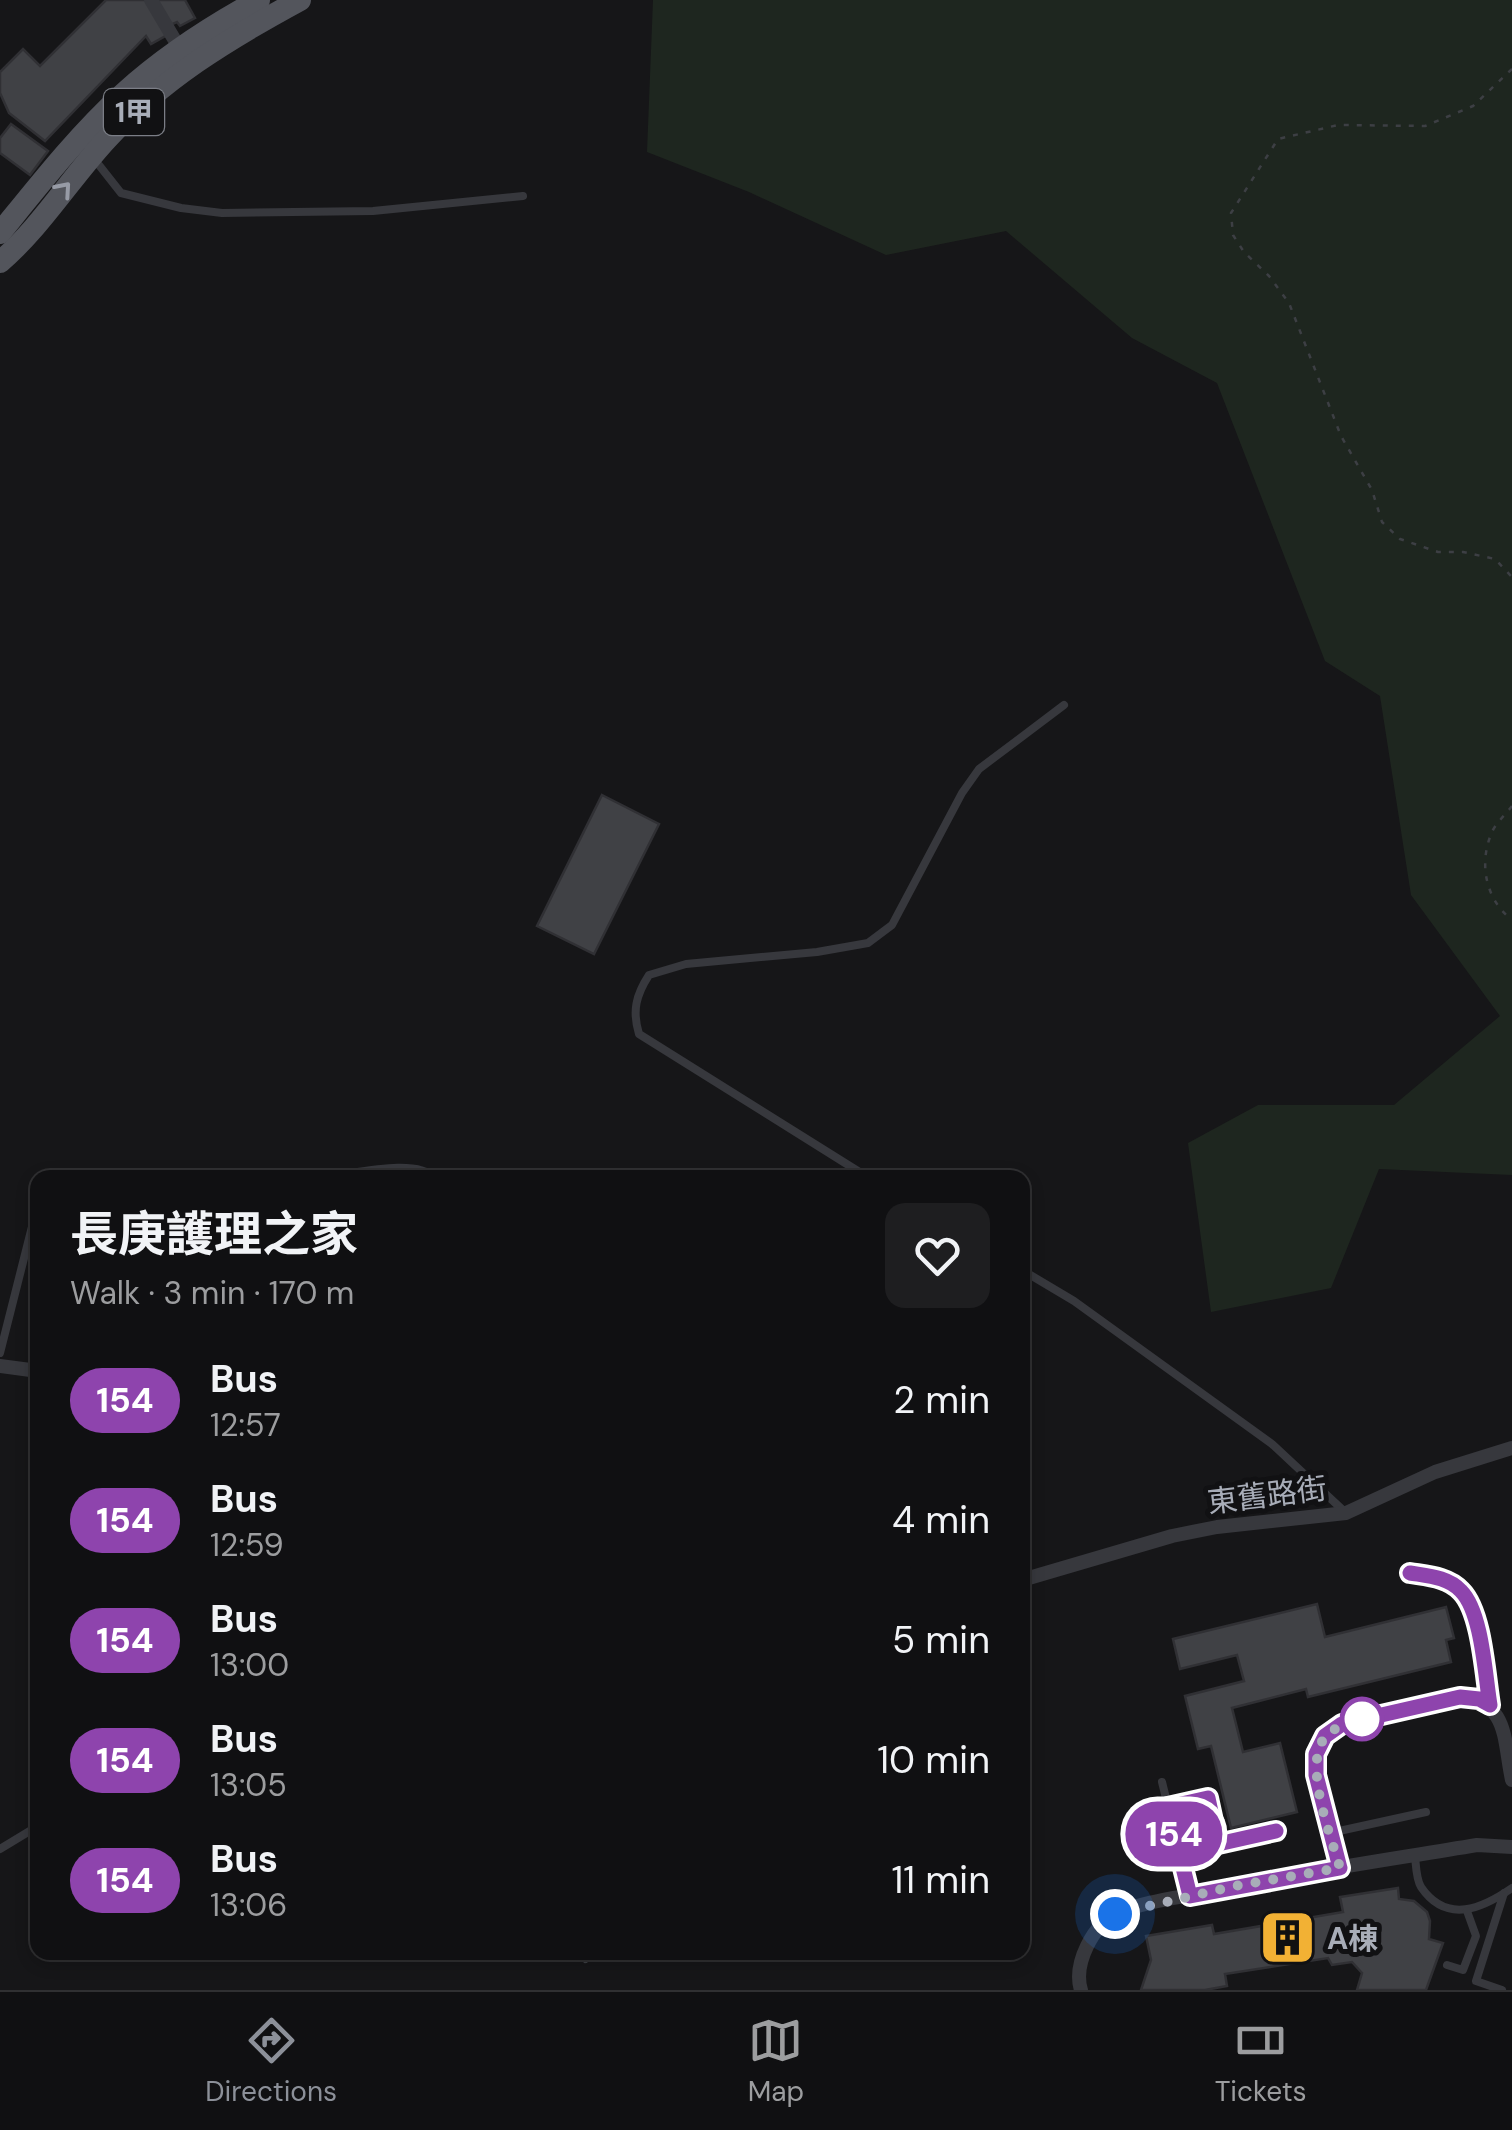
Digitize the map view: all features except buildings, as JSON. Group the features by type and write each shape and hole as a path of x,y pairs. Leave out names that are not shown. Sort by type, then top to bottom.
{"main road":[{"name":"1甲","path":"0,234 52,169 124,93 209,27 259,0"},
{"name":"1甲","path":"0,262 92,156 161,86 189,64 300,0"}],"street":[{"path":"152,0 180,49"},
{"path":"0,1366 30,1370"},
{"name":"東舊路街","path":"1030,1578 1172,1536 1217,1527 1346,1513 1436,1472 1512,1448"},
{"path":"1340,1868 1316,1775 1316,1754 1325,1736 1342,1724 1460,1697 1479,1699 1490,1705 1498,1719 1512,1780"},
{"path":"1081,1990 1085,1952 1097,1929 1115,1914 1190,1896 1477,1844 1512,1847"}],"lane":[{"path":"92,156 121,192 166,205 222,213 374,210 523,196"},
{"path":"856,1170 639,1034 634,1018 638,993 649,975 686,964 817,952 868,942 892,925 978,770 1064,705"},
{"path":"382,1170 416,1166 422,1170"},
{"path":"0,1353 30,1235"},
{"path":"1030,1275 1074,1301 1272,1444 1346,1513"},
{"path":"1410,1573 1436,1577 1460,1589 1472,1606 1490,1705"},
{"path":"1162,1782 1190,1896"},
{"path":"1168,1807 1208,1798 1218,1844 1276,1831"},
{"path":"1330,1833 1426,1812"},
{"path":"0,1849 30,1831"},
{"path":"1415,1856 1419,1885 1452,1909 1485,1907 1508,1890"},
{"path":"1502,1990 1476,1981 1508,1890"},
{"path":"1447,1965 1463,1970 1476,1936 1467,1911"}],"path":[{"path":"1512,69 1472,106 1425,126 1338,125 1278,139 1231,213 1233,235 1289,303 1340,436 1372,490 1382,522 1400,538 1438,552 1463,552 1495,559 1512,577"},
{"path":"1512,806 1492,832 1484,869 1495,907 1512,920"}],"shaded area":[{"path":"653,0 1512,0 1512,1175 1379,1169 1331,1288 1211,1312 1188,1143 1258,1105 1394,1105 1500,1016 1411,895 1380,696 1325,661 1217,383 1132,338 1006,231 886,255 749,192 647,152"}],"bus line":[{"name":"154","path":"1276,1831 1218,1844 1208,1798 1168,1807 1190,1896 1340,1868 1316,1775 1316,1754 1325,1736 1342,1724 1460,1697 1490,1705 1472,1606 1460,1589 1436,1577 1410,1573"}],"place":[{"name":"A棟","path":"1288,1938"}],"route":[{"path":"1115,1914 1235,1886 1340,1868 1316,1775 1316,1754 1325,1736 1342,1724 1372,1717 1362,1719"}]}
